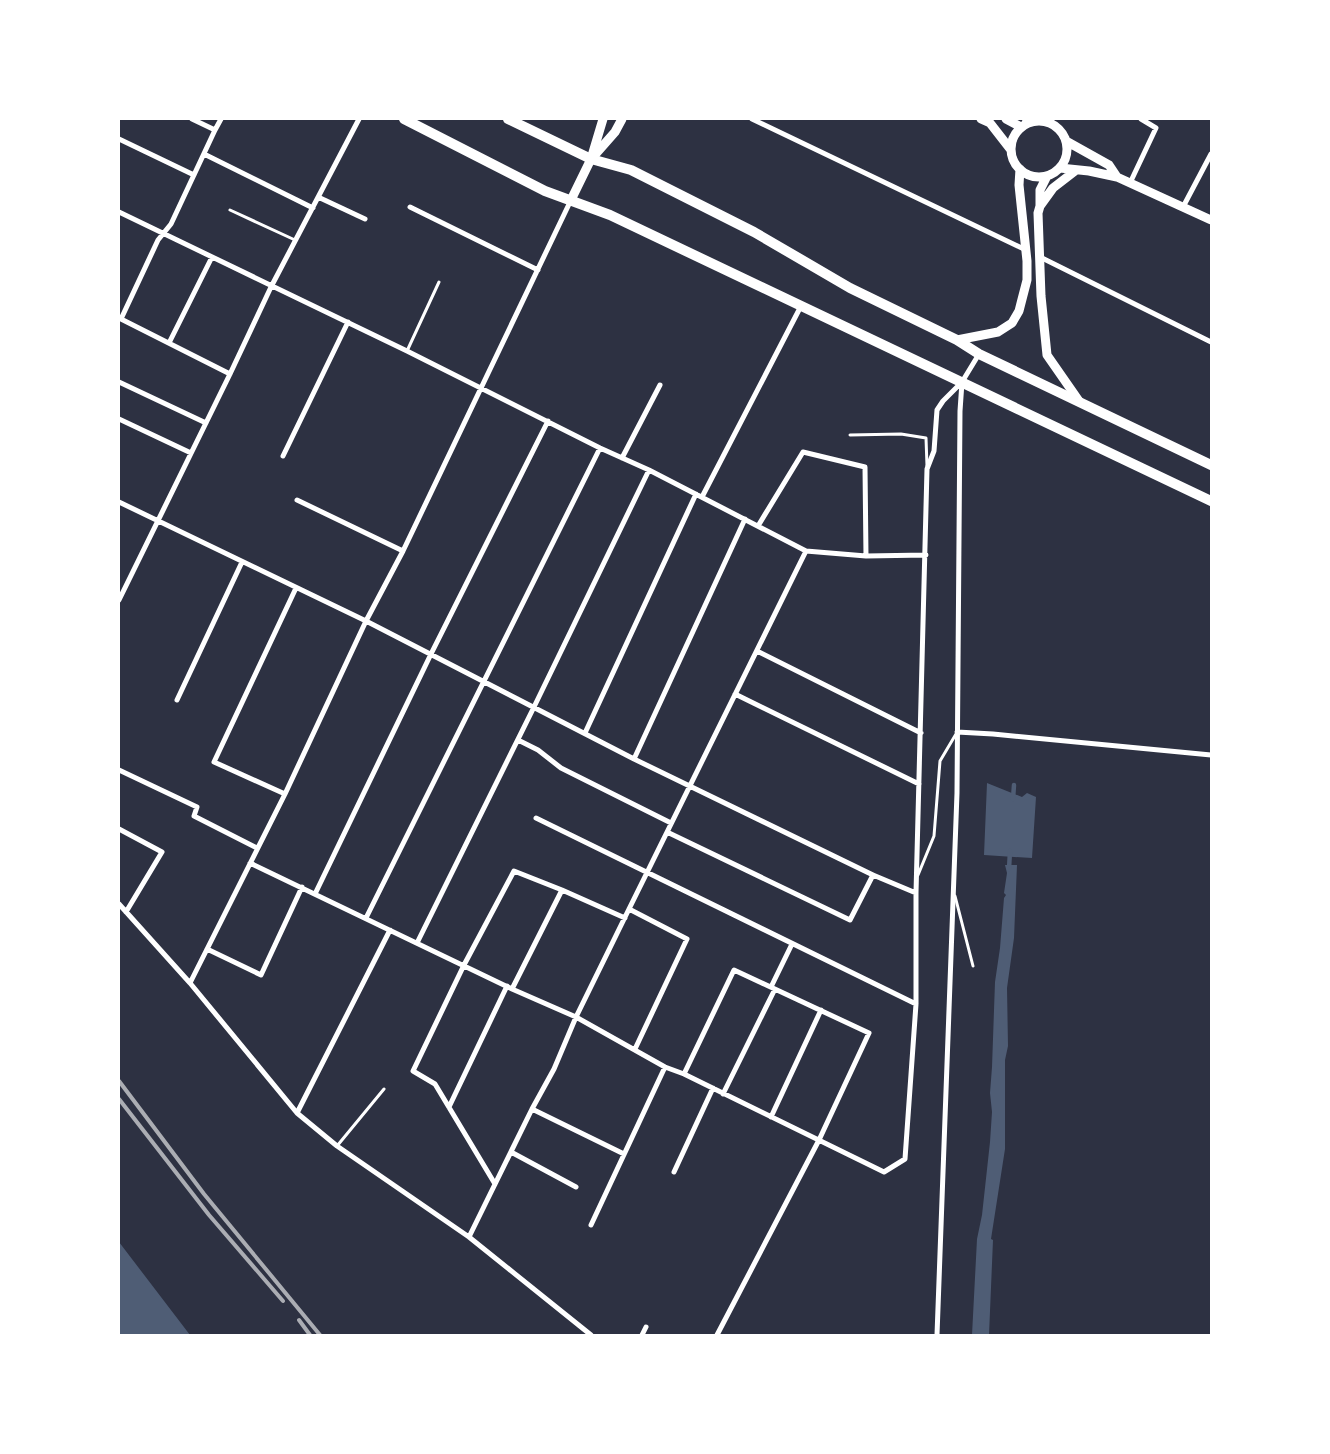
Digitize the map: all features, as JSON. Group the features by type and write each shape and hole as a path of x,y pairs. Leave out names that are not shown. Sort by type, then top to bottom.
{"main road":[{"path":"404,119 545,191 610,215 1211,501"},
{"path":"508,119 591,159 631,170 754,232 850,288 957,340 980,354 1211,465"}],"street":[{"path":"192,119 215,130"},
{"path":"221,119 165,233 158,240 120,319 230,374"},
{"path":"119,600 271,286 359,119"},
{"path":"190,983 284,794 366,621 402,551 538,270 591,159 603,119"},
{"path":"591,159 616,132 622,119"},
{"path":"752,119 1026,250"},
{"path":"981,119 990,123 1011,150"},
{"path":"1006,119 1024,124 1052,121 1063,134 1066,140 1067,155 1060,168 1047,176 1033,176 1020,170 1012,157 1011,150 1014,136 1024,124"},
{"path":"1130,184 1156,128 1141,119"},
{"path":"119,139 194,175"},
{"path":"1066,140 1109,165 1118,178"},
{"path":"204,154 313,208"},
{"path":"1183,207 1211,154"},
{"path":"1060,168 1074,171 1089,171 1118,178 1211,220"},
{"path":"957,340 998,332 1012,323 1019,311 1027,280 1019,184 1020,170"},
{"path":"1040,206 1054,188 1074,171"},
{"path":"1047,176 1040,190 1038,213 1042,319 1047,355 1079,401"},
{"path":"318,198 365,219"},
{"path":"410,207 538,270"},
{"path":"119,212 481,387 600,448 650,470 806,552 866,556 926,555"},
{"path":"169,343 212,257"},
{"path":"1040,257 1211,342"},
{"path":"1027,280 1041,280"},
{"path":"702,497 801,306"},
{"path":"283,456 348,322"},
{"path":"250,862 510,988 576,1017 665,1067 684,1074 884,1172 905,1158 916,1004 916,893 927,469 934,451 937,410 943,401 962,382 980,354"},
{"path":"119,382 206,423"},
{"path":"937,1335 957,793 960,411 962,382"},
{"path":"622,458 660,385"},
{"path":"119,419 191,453"},
{"path":"315,894 431,654 548,421"},
{"path":"366,918 600,448"},
{"path":"758,526 803,452 865,467 866,556"},
{"path":"417,943 650,470"},
{"path":"585,733 696,494"},
{"path":"297,500 402,551"},
{"path":"119,502 366,621 634,759 873,875 916,893"},
{"path":"634,759 745,519"},
{"path":"469,1237 532,1109 554,1069 576,1017 671,822 806,552"},
{"path":"177,700 242,562"},
{"path":"284,794 214,762 296,588"},
{"path":"756,651 921,733"},
{"path":"735,694 920,784"},
{"path":"957,732 1211,755"},
{"path":"518,740 538,750 562,768 671,822"},
{"path":"119,770 197,807 194,816 257,848"},
{"path":"536,818 916,1004"},
{"path":"119,830 162,852 126,912"},
{"path":"667,832 850,920 873,875"},
{"path":"495,1184 435,1084 413,1071 464,966 514,871 625,918"},
{"path":"206,949 260,975 302,887"},
{"path":"449,1107 562,890"},
{"path":"119,904 190,983 297,1113 337,1146 469,1237 591,1335"},
{"path":"629,909 686,939 635,1050"},
{"path":"297,1113 390,930"},
{"path":"723,1094 792,944"},
{"path":"684,1074 734,970 869,1033 819,1140 717,1335"},
{"path":"771,1117 821,1010"},
{"path":"591,1226 665,1067"},
{"path":"674,1172 713,1088"},
{"path":"532,1109 624,1154"},
{"path":"511,1152 576,1187"},
{"path":"642,1335 646,1327"}],"lane":[{"path":"230,210 295,240"},
{"path":"407,351 438,282"},
{"path":"850,435 901,434 926,438 927,469"},
{"path":"917,878 934,836 940,761 957,732"},
{"path":"954,893 973,966"},
{"path":"337,1146 384,1089"}],"water":[{"path":"987,783 1022,797 1027,793 1036,797 1032,858 984,855"},
{"path":"1005,865 1017,865 1014,938 1007,988 1008,1046 1005,1060 1005,1149 991,1239 993,1240 989,1335 972,1335 977,1239 982,1215 990,1142 992,1112 990,1093 995,982 1004,898 1006,895 1004,893 1007,873"},
{"path":"119,1242 190,1335 119,1335"}],"waterway":[{"path":"1013,799 1014,785"},
{"path":"1009,869 1010,851"}],"railway":[{"path":"119,1081 204,1194 320,1335"},
{"path":"119,1099 209,1215 283,1301"},
{"path":"299,1320 310,1335"}]}
